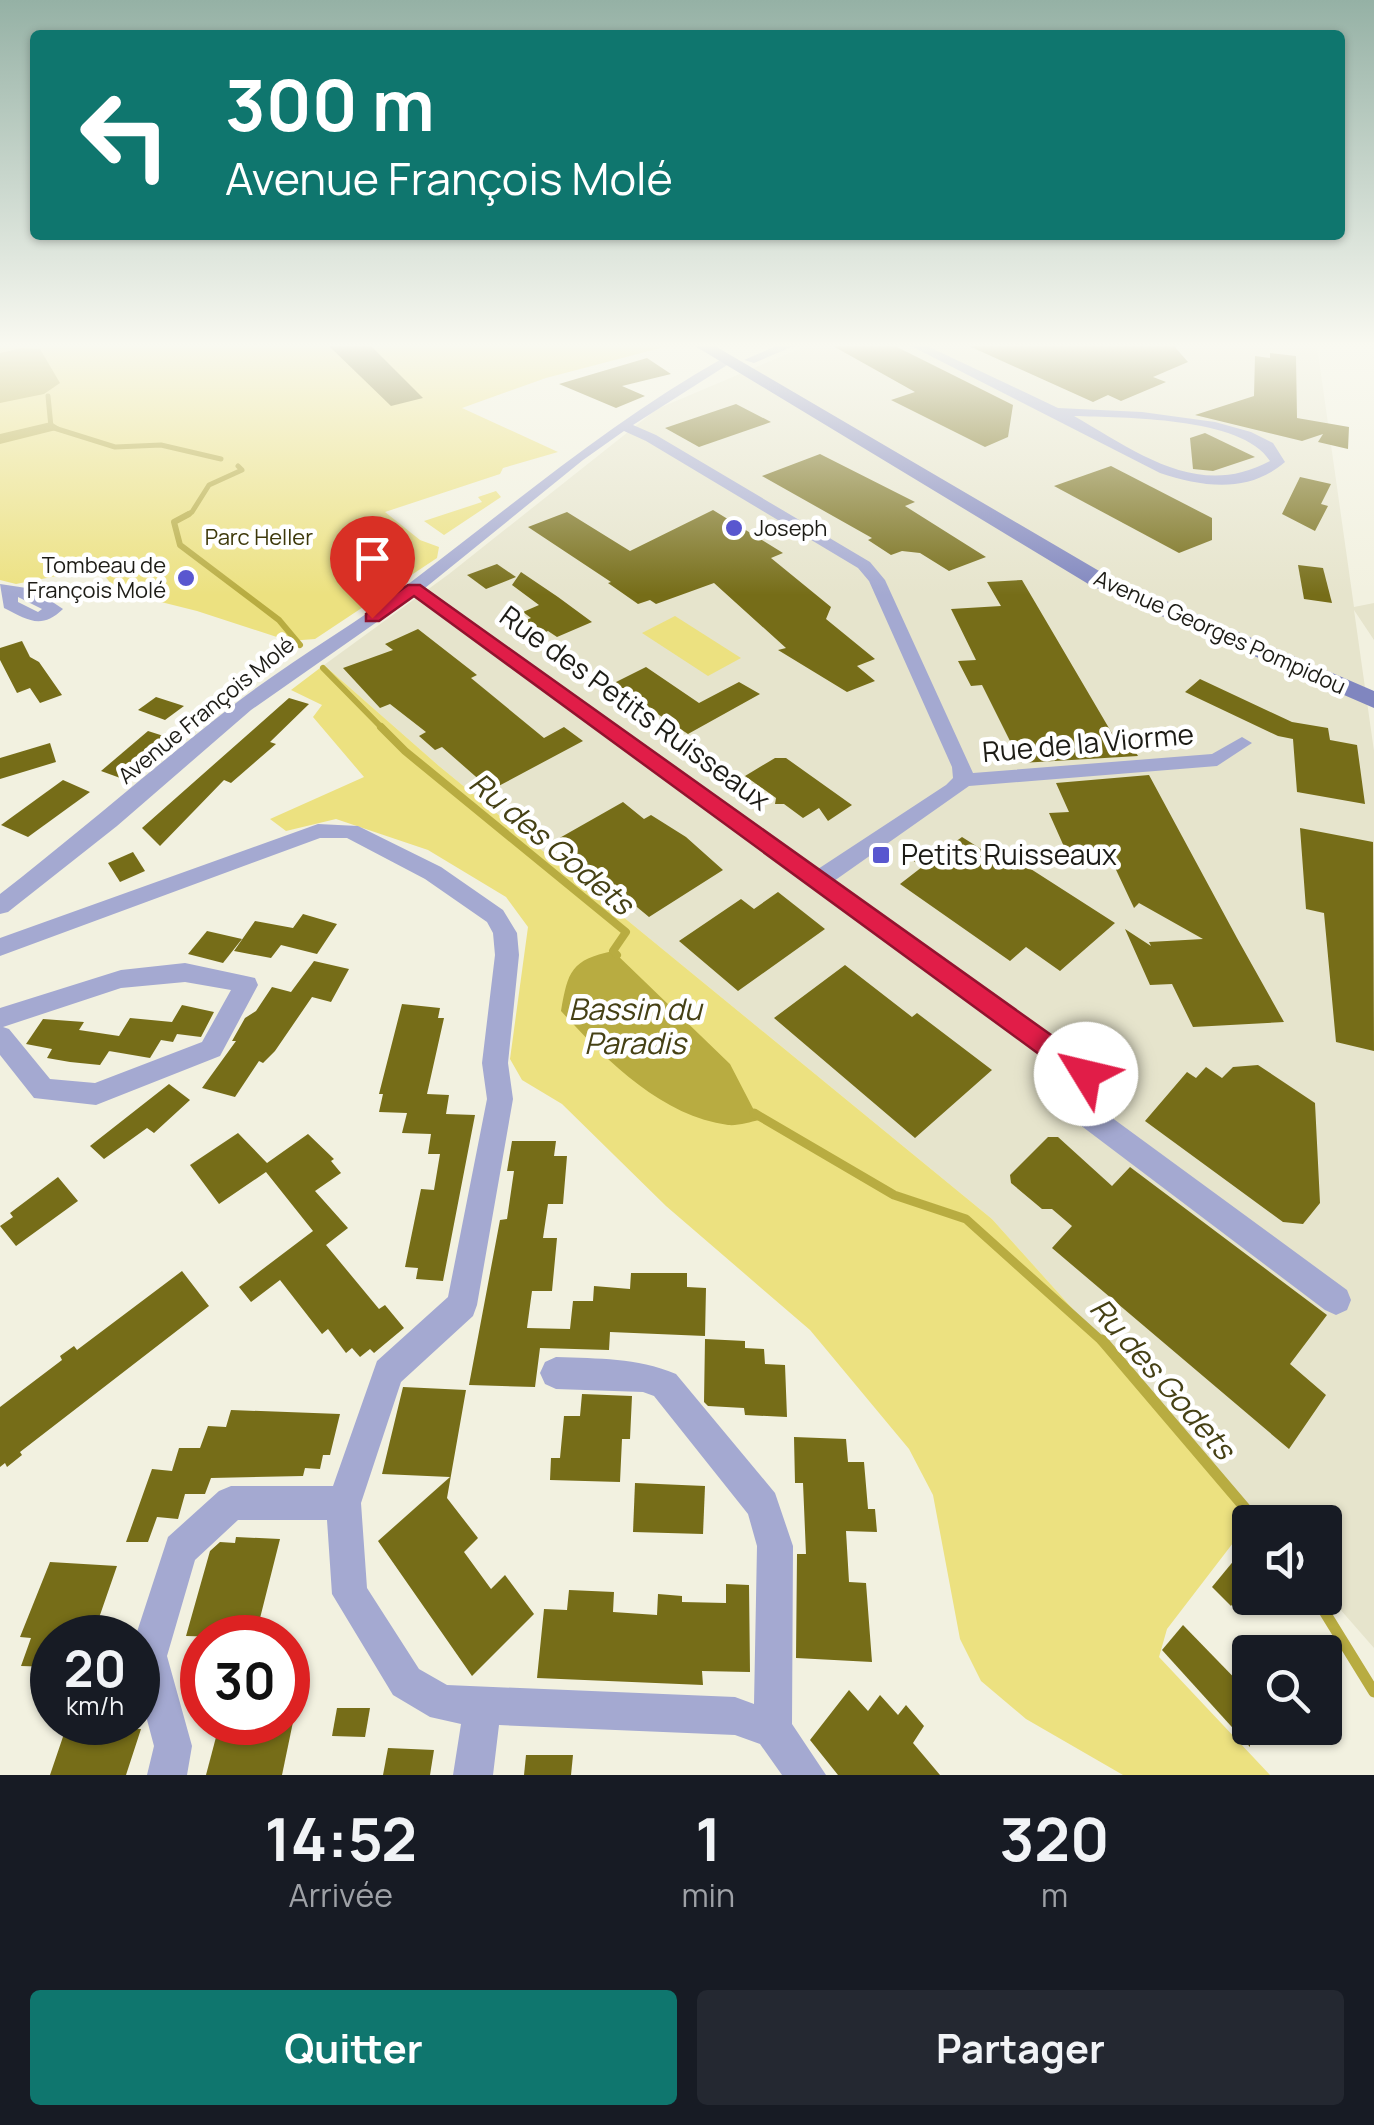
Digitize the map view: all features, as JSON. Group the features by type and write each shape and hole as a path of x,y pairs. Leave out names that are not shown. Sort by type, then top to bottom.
{"main road":[{"name":"Avenue Georges Pompidou","path":"847,429 1098,580 1374,692"},
{"name":"Avenue Georges Pompidou","path":"849,429 854,433"},
{"name":"Avenue Georges Pompidou","path":"1294,661 1374,700"}],"street":[{"name":"Avenue François Molé","path":"0,906 109,821 244,706 414,588 541,484 619,429"},
{"path":"630,429 843,550 872,572 962,767 963,780 952,790 817,881"},
{"path":"1088,429 1198,483 1225,482 1271,467 1278,459 1270,449 1221,429"},
{"name":"Rue des Petits Ruisseaux","path":"414,588 1086,1074 1068,1100 1336,1300"},
{"name":"Rue de la Viorme","path":"963,780 1217,760 1242,743"},
{"path":"0,947 318,831 350,831 434,874 496,916 505,933 507,954 495,1063 500,1099 462,1305 388,1372 344,1503 344,1561 350,1594 406,1682 444,1704 735,1716 773,1730"},
{"path":"0,906 20,925 45,930"},
{"path":"0,1018 94,984 184,972 224,976 246,984 211,1049 96,1094 43,1090 0,1036"},
{"path":"556,1373 643,1376 665,1386 763,1505 775,1546 773,1730 803,1774"},
{"path":"167,1775 173,1746 148,1656 180,1549 231,1503 344,1503"},
{"path":"472,1775 482,1708"}],"shaded area":[{"path":"632,429 1329,429 1354,607 1374,603 1374,640 1354,610 1374,751 1374,1648 1342,1611 1342,1505 1249,1505 992,1219 439,766 324,665 449,574"}],"green space":[{"name":"Parc Heller","path":"0,429 507,429 558,452 385,512 420,540 439,547 437,558 315,639 289,641 197,611 137,596 124,599 98,568 16,584 0,580"},
{"path":"496,491 501,497 444,535 424,521 482,502 478,497"},
{"path":"675,616 741,658 708,676 642,633"},
{"path":"324,665 439,766 992,1219 1249,1505 1232,1505 1232,1544 1167,1629 1159,1657 1232,1735 1232,1745 1242,1745 1270,1775 1123,1775 1026,1719 981,1681 960,1639 933,1495 909,1449 810,1330 666,1206 562,1104 522,1080 510,1059 528,927 506,897 428,850 336,819 286,831 270,819 364,777 313,717 322,705 291,690"}],"water":[{"name":"Bassin du Paradis","path":"613,951 730,1064 759,1120 728,1125 703,1119 657,1098 596,1048 561,1011 574,969 588,959"}],"building":[{"path":"666,429 751,429 699,447"},
{"path":"949,429 1009,429 1008,437 985,447"},
{"path":"1252,429 1349,429 1348,449 1318,442 1323,434 1302,441"},
{"path":"1205,433 1255,457 1213,471 1193,469 1190,438"},
{"path":"820,454 915,502 905,506 986,557 949,571 920,553 902,551 891,555 868,540 872,538 762,476"},
{"path":"1111,466 1212,518 1212,540 1179,553 1054,486"},
{"path":"1300,477 1331,484 1321,504 1328,506 1315,531 1282,514"},
{"path":"713,510 783,553 771,558 831,607 826,619 875,659 857,666 875,681 847,692 778,650 786,648 714,583 656,604 650,600 638,604 528,527 567,512 630,551"},
{"path":"497,564 516,577 486,589 467,575"},
{"path":"1298,565 1323,568 1332,603 1304,599"},
{"path":"521,572 592,622 557,637 548,631 537,636 519,623 531,618 523,612 539,605 512,585"},
{"path":"1022,580 1123,752 1135,751 1138,756 1021,763 982,685 971,686 958,661 976,660 951,609 1001,606 987,582"},
{"path":"418,629 477,675 471,678 544,738 564,727 583,741 491,790 442,747 435,750 419,736 426,732 390,704 380,708 343,668 393,650 385,644"},
{"path":"22,641 30,657 39,662 62,695 40,703 30,688 17,693 0,660 0,648"},
{"path":"646,667 699,703 739,682 760,694 688,734 612,684"},
{"path":"1200,679 1292,722 1328,728 1330,740 1357,745 1365,804 1297,792 1293,739 1278,736 1185,692"},
{"path":"156,697 184,706 165,720 138,710"},
{"path":"289,698 309,704 270,742 276,744 231,783 224,780 160,846 142,828"},
{"path":"148,731 173,739 123,779 101,771"},
{"path":"50,743 56,762 0,779 0,758"},
{"path":"775,758 786,758 852,805 828,821 819,808 803,818 784,804 775,804 776,798 745,776"},
{"path":"1149,775 1284,1022 1193,1027 1172,984 1150,985 1125,929 1151,946 1149,942 1203,939 1139,903 1134,908 1110,857 1070,860 1049,813 1069,812 1056,783"},
{"path":"63,780 90,792 28,837 1,825"},
{"path":"623,802 644,819 651,815 686,837 723,870 649,917 556,840"},
{"path":"1300,828 1373,842 1374,1051 1336,1042 1324,913 1306,909"},
{"path":"962,837 992,856 1001,850 1115,923 1060,971 1026,947 1010,961 900,884 922,867 911,859 927,848 937,855"},
{"path":"133,852 145,871 120,882 108,863"},
{"path":"778,892 825,929 738,991 679,941 741,899 754,909"},
{"path":"303,914 337,924 317,954 281,945 271,958 234,951 255,921 293,928"},
{"path":"207,931 242,939 223,963 188,954"},
{"path":"314,961 349,969 331,1002 312,997 275,1051 263,1063 259,1061 235,1097 202,1088 236,1041 232,1041 245,1018 256,1011 272,987 291,992"},
{"path":"845,965 912,1017 917,1013 992,1070 915,1138 774,1018"},
{"path":"402,1004 440,1008 438,1018 444,1018 427,1094 449,1095 446,1114 475,1115 443,1281 416,1279 418,1268 405,1267 421,1189 434,1190 440,1154 428,1154 431,1134 402,1133 407,1113 379,1112 383,1094 379,1094"},
{"path":"182,1005 214,1012 201,1037 177,1034 173,1042 161,1040 150,1058 109,1051 100,1065 47,1058 52,1049 26,1044 43,1019 84,1022 79,1030 119,1036 130,1018 172,1022"},
{"path":"1258,1065 1315,1103 1320,1203 1303,1224 1283,1222 1145,1121 1187,1072 1196,1078 1206,1067 1222,1078 1233,1067"},
{"path":"169,1084 190,1100 154,1133 147,1128 104,1159 90,1146"},
{"path":"238,1133 267,1163 308,1134 334,1159 331,1161 341,1173 315,1191 348,1228 326,1245 379,1309 385,1305 404,1328 374,1353 370,1349 360,1357 352,1348 346,1353 328,1329 322,1334 280,1280 251,1302 239,1287 313,1231 266,1172 219,1204 190,1165"},
{"path":"1048,1137 1058,1137 1112,1186 1130,1167 1327,1315 1290,1364 1326,1395 1289,1449 1052,1248 1072,1226 1052,1209 1042,1209 1011,1183 1010,1175"},
{"path":"512,1141 556,1141 554,1156 567,1156 563,1204 548,1204 543,1238 557,1238 552,1291 532,1291 527,1328 570,1329 573,1301 593,1301 594,1286 630,1289 631,1273 687,1273 687,1287 706,1288 705,1336 610,1332 609,1350 540,1348 535,1387 469,1385 500,1220 507,1219 514,1171 507,1171"},
{"path":"58,1177 78,1201 16,1246 0,1226 13,1217 10,1213"},
{"path":"182,1271 209,1306 20,1452 22,1455 7,1467 5,1463 0,1467 0,1407 62,1360 60,1356 74,1346 77,1350"},
{"path":"705,1339 745,1341 745,1348 764,1349 765,1364 785,1365 787,1417 745,1415 744,1408 708,1406 704,1402"},
{"path":"403,1387 466,1390 447,1498 478,1538 464,1552 491,1589 505,1575 534,1614 472,1676 378,1541 450,1477 382,1474"},
{"path":"582,1394 632,1396 630,1439 622,1439 620,1482 550,1480 551,1458 560,1458 564,1416 580,1416"},
{"path":"231,1410 340,1414 330,1455 323,1455 320,1469 305,1468 303,1476 211,1478 205,1494 185,1494 178,1519 157,1517 148,1542 126,1542 152,1469 172,1471 179,1448 200,1448 208,1426 226,1427"},
{"path":"794,1437 846,1439 848,1462 864,1462 868,1509 875,1509 877,1532 846,1531 849,1582 866,1583 872,1662 796,1658 797,1554 806,1554 803,1483 795,1483"},
{"path":"635,1483 705,1486 703,1534 633,1532"},
{"path":"236,1537 280,1539 261,1615 192,1615 210,1551 220,1542 235,1543"},
{"path":"50,1562 117,1566 100,1615 30,1615 30,1638 20,1637"},
{"path":"1232,1563 1231,1606 1212,1587"},
{"path":"726,1584 749,1585 750,1672 702,1671 703,1685 537,1678 544,1609 567,1610 569,1590 614,1592 613,1612 657,1615 658,1594 682,1596 682,1602 726,1603"},
{"path":"1183,1625 1232,1675 1232,1727 1162,1650"},
{"path":"30,1641 30,1666 21,1666"},
{"path":"849,1690 868,1711 880,1695 898,1715 906,1705 924,1726 913,1743 940,1775 838,1775 810,1740"},
{"path":"337,1708 370,1708 365,1737 332,1736"},
{"path":"60,1745 136,1745 126,1775 50,1775"},
{"path":"214,1745 288,1745 282,1775 206,1775"},
{"path":"388,1748 434,1750 430,1775 383,1775"},
{"path":"526,1755 573,1755 571,1775 524,1775"}],"waterway":[{"path":"0,439 43,429"},
{"name":"Ru des Godets","path":"57,429 115,447 161,445 221,459"},
{"name":"Ru des Godets","path":"185,516 192,512 209,485 242,470 238,466"},
{"name":"Ru des Godets","path":"189,514 174,522 180,545 279,620 300,645"},
{"name":"Ru des Godets","path":"323,668 384,730"},
{"name":"Ru des Godets","path":"381,727 384,730"},
{"name":"Ru des Godets","path":"384,730 626,932 613,951 617,955"},
{"name":"Ru des Godets","path":"754,1113 894,1195 966,1219 1104,1343"},
{"name":"Ru des Godets","path":"1102,1340 1243,1505"},
{"name":"Ru des Godets","path":"1326,1615 1374,1692"}],"place":[{"name":"Joseph","path":"734,528"},
{"name":"Tombeau de François Molé","path":"186,578"},
{"name":"Petits Ruisseaux","path":"881,855"}],"route":[{"path":"372,618 414,588 1086,1074"}]}
